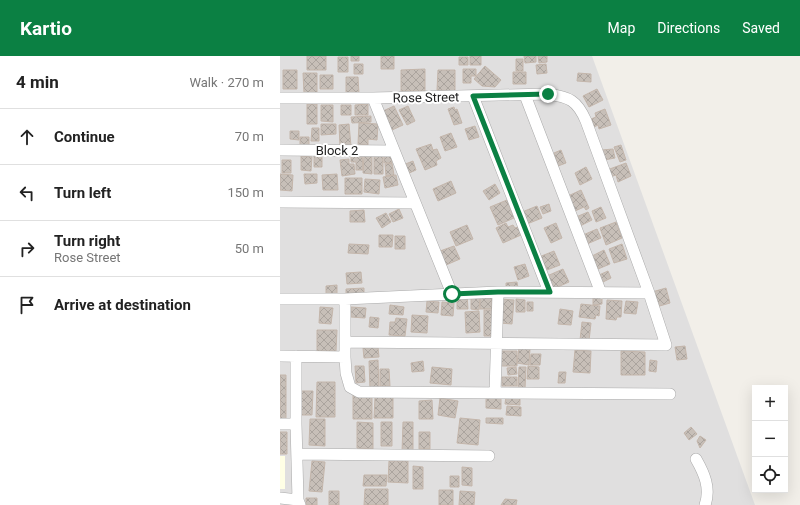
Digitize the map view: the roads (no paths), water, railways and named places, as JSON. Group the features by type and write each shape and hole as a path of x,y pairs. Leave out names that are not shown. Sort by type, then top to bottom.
{"street":[{"name":"Rose Street","path":"280,98 373,98 548,94 571,99 582,110 649,293"},
{"path":"525,95 601,293"},
{"path":"473,96 550,292"},
{"path":"373,98 452,294"},
{"name":"Block 2","path":"280,150 394,151"},
{"path":"280,202 415,203"},
{"path":"495,393 498,292"},
{"path":"280,299 345,299 498,292 649,293 666,345 345,342"},
{"path":"345,299 345,357 348,383 353,390 359,392 670,394"},
{"path":"280,356 345,357"},
{"path":"280,498 299,502 296,424 296,356"},
{"path":"280,424 296,424"},
{"path":"297,454 489,456"},
{"path":"696,459 706,480 707,498 705,505"}]}
